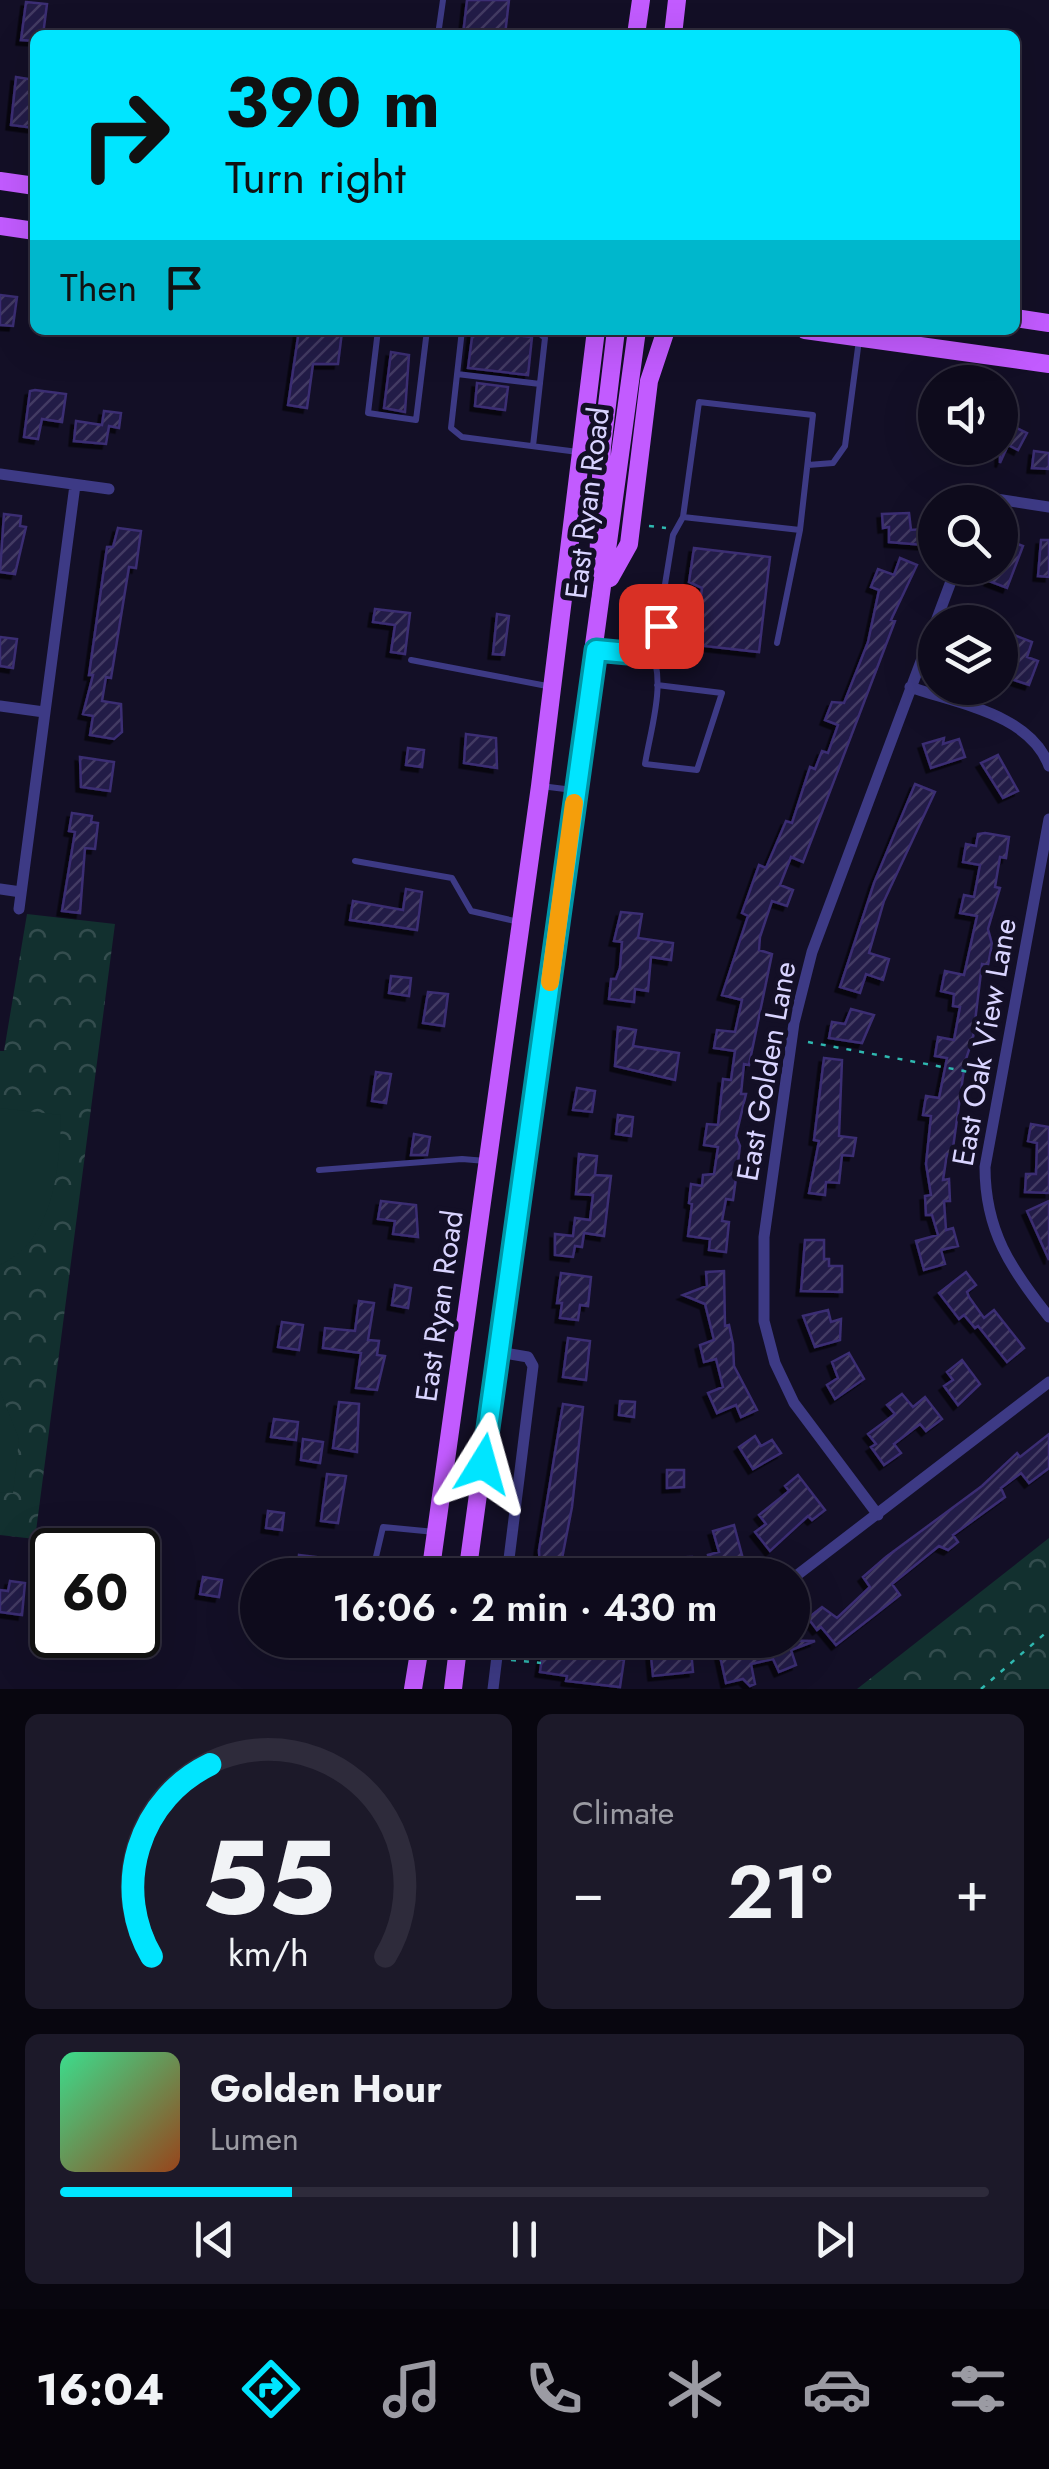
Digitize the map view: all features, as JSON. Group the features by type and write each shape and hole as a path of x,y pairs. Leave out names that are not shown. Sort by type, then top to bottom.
{"main road":[{"path":"637,30 641,0"},
{"path":"674,30 677,0"},
{"path":"0,182 30,185"},
{"path":"0,226 30,230"},
{"path":"1020,319 1049,322"},
{"name":"East Ryan Road","path":"432,1558 540,786 595,335"},
{"path":"601,609 597,555 601,465 615,335"},
{"name":"East Ryan Road","path":"470,1558 636,335"},
{"path":"604,587 629,544 649,381 664,335"},
{"path":"844,335 1049,364"},
{"path":"414,1689 418,1658"},
{"path":"421,1658 422,1689"},
{"path":"453,1689 457,1658"}],"street":[{"path":"0,474 109,489"},
{"path":"18,909 76,484"},
{"path":"1018,503 1049,506"},
{"name":"East Golden Lane","path":"878,1515 794,1402 775,1363 761,1280 794,1023 812,952 949,585"},
{"path":"910,687 1020,727 1042,747 1049,766"},
{"path":"0,706 44,712"},
{"name":"East Oak View Lane","path":"1049,819 985,1167 988,1210 1007,1265 1049,1317"},
{"path":"0,890 21,892"},
{"path":"499,1352 528,1356 533,1366 509,1558"},
{"path":"810,1565 1049,1382"},
{"path":"492,1689 496,1658"}],"lane":[{"path":"439,30 443,0"},
{"path":"377,335 368,413 416,420 425,335"},
{"path":"461,335 452,428 462,437 579,453"},
{"path":"533,446 545,338 542,335"},
{"path":"808,464 833,463 845,446 859,337"},
{"path":"457,374 540,384"},
{"path":"596,650 628,653 650,647 661,626 674,533 684,518 699,402 813,415 800,530 777,643"},
{"path":"684,518 800,530"},
{"path":"650,647 658,664 645,764 697,770 722,693 657,686"},
{"path":"412,660 552,687"},
{"path":"540,786 576,790"},
{"path":"355,862 452,878 471,911 520,922"},
{"path":"318,1170 462,1158 487,1161"},
{"path":"377,1558 384,1527 436,1532"}],"path":[{"path":"642,525 674,533"},
{"path":"808,1042 1002,1078"},
{"path":"981,1689 1049,1630"},
{"path":"509,1660 541,1663"}],"green space":[{"path":"27,914 115,924 36,1528 30,1528 30,1538 0,1535 0,1051 4,1051"},
{"path":"0,1108 61,1115 59,1157 43,1221 18,1254 0,1265"},
{"path":"0,1391 19,1439 13,1493 0,1492"},
{"path":"1049,1538 1049,1689 857,1689"}],"building":[{"path":"467,0 509,0 506,30 464,30"},
{"path":"26,2 47,4 44,30 30,30 30,41 21,40"},
{"path":"16,77 30,79 30,127 11,125"},
{"path":"0,295 17,297 13,326 0,325"},
{"path":"298,335 342,335 338,364 313,364 307,408 288,405"},
{"path":"472,335 532,337 528,375 468,368"},
{"path":"391,352 409,355 405,412 384,408"},
{"path":"477,383 508,387 505,410 475,406"},
{"path":"30,391 66,394 62,422 42,419 38,439 24,437"},
{"path":"104,411 121,413 119,428 109,426 106,444 74,441 76,421 102,425"},
{"path":"1018,429 1027,433 1018,450"},
{"path":"1034,451 1049,453 1049,469 1032,468"},
{"path":"909,513 911,530 918,529 918,545 889,542 889,527 883,528 882,514"},
{"path":"4,514 21,516 20,526 26,527 15,574 0,572"},
{"path":"118,528 141,531 136,568 129,567 111,678 106,677 102,701 121,704 122,732 114,739 90,735 93,716 83,714 93,675 89,675 107,547 113,547"},
{"path":"1041,540 1049,540 1049,577 1038,576"},
{"path":"694,548 770,557 759,652 695,645 702,588 689,582"},
{"path":"900,558 917,565 891,620 895,621 803,862 791,857 780,885 793,890 787,906 772,901 760,937 759,950 772,954 749,1065 744,1064 741,1094 746,1094 736,1136 740,1146 733,1200 726,1199 722,1221 729,1222 726,1252 709,1250 710,1239 688,1236 692,1204 689,1203 691,1184 702,1186 703,1175 714,1174 718,1147 704,1145 707,1124 718,1125 723,1079 731,1080 735,1051 714,1048 717,1030 735,1032 742,1000 722,995 748,916 742,913 759,865 766,868 786,821 792,823 810,767 815,769 822,751 828,753 838,725 825,720 832,702 844,703 868,642 879,590 871,587 878,569 894,575"},
{"path":"375,609 410,613 405,654 391,652 395,625 373,622"},
{"path":"497,614 509,616 504,655 493,654"},
{"path":"0,637 17,639 13,668 0,666"},
{"path":"1018,637 1032,642 1027,657 1038,661 1029,685 1018,681"},
{"path":"466,734 496,738 497,768 464,763"},
{"path":"944,738 943,744 959,739 965,757 931,768 923,744"},
{"path":"408,748 424,750 422,767 406,765"},
{"path":"998,755 1018,791 1003,798 981,763"},
{"path":"80,757 114,762 110,791 81,787"},
{"path":"915,784 935,792 884,901 869,953 889,959 883,980 866,974 860,993 840,987 874,883"},
{"path":"72,813 92,816 91,822 98,823 95,849 85,848 80,913 62,911 75,832 69,831"},
{"path":"978,834 1009,837 1006,858 1000,857 995,887 1000,888 988,929 992,944 988,965 982,964 952,1155 947,1154 943,1180 949,1179 950,1201 944,1201 946,1230 953,1228 958,1246 941,1250 945,1264 924,1270 916,1241 938,1235 932,1215 926,1215 925,1196 931,1195 926,1164 931,1116 923,1115 926,1096 939,1098 947,1058 935,1056 938,1037 954,1040 960,1007 953,1006 954,994 941,991 945,971 964,975 977,916 960,913 964,895 974,897 980,865 963,862 966,844 976,846"},
{"path":"406,889 422,892 417,930 350,920 353,901 403,910"},
{"path":"621,912 642,914 638,938 673,943 671,960 651,957 648,991 635,989 634,1002 609,999 611,979 616,979 620,968 622,942 614,941"},
{"path":"391,976 411,978 409,996 389,993"},
{"path":"428,992 448,994 444,1026 423,1023"},
{"path":"851,1009 874,1015 862,1043 829,1038 832,1022 845,1024"},
{"path":"618,1027 636,1030 633,1046 679,1053 675,1080 615,1066"},
{"path":"824,1058 842,1060 839,1136 856,1138 853,1156 842,1155 839,1183 826,1182 825,1195 809,1193 819,1141 814,1140"},
{"path":"376,1072 391,1074 386,1103 372,1101"},
{"path":"577,1088 595,1091 592,1112 573,1110"},
{"path":"618,1115 633,1117 631,1136 616,1134"},
{"path":"1031,1124 1049,1127 1049,1193 1025,1192 1026,1174 1036,1174 1037,1143 1028,1141"},
{"path":"414,1134 430,1137 427,1155 411,1155"},
{"path":"579,1154 597,1156 595,1175 611,1176 604,1236 584,1233 582,1247 575,1246 573,1257 555,1255 555,1234 573,1236 575,1218 590,1220 593,1195 576,1194"},
{"path":"381,1201 416,1205 418,1237 393,1234 395,1221 378,1219"},
{"path":"1049,1201 1049,1260 1027,1211"},
{"path":"805,1240 824,1240 824,1259 829,1259 829,1266 842,1266 842,1292 801,1291"},
{"path":"724,1271 725,1326 729,1325 734,1366 757,1410 741,1417 736,1405 717,1413 708,1393 723,1387 716,1359 704,1362 700,1345 714,1340 705,1304 683,1295 707,1286 706,1272"},
{"path":"966,1272 976,1285 967,1292 984,1318 994,1310 1024,1348 1007,1362 978,1326 975,1328 964,1315 959,1319 939,1293"},
{"path":"561,1273 591,1277 588,1306 580,1305 578,1320 560,1318 562,1303 557,1303"},
{"path":"395,1285 411,1288 408,1308 392,1305"},
{"path":"359,1301 374,1303 368,1340 379,1341 377,1355 385,1356 377,1390 356,1388 361,1353 323,1348 325,1328 355,1331"},
{"path":"828,1310 831,1322 841,1319 840,1340 815,1347 803,1316"},
{"path":"282,1322 303,1325 299,1350 278,1347"},
{"path":"568,1338 590,1341 586,1380 563,1377"},
{"path":"849,1353 864,1379 835,1399 827,1385 838,1378 832,1362"},
{"path":"962,1360 980,1384 958,1405 944,1386 953,1380 947,1372"},
{"path":"902,1394 913,1407 925,1397 942,1419 926,1431 920,1424 894,1444 901,1453 884,1465 871,1447 876,1444 868,1434 895,1414 887,1405"},
{"path":"620,1401 635,1402 634,1417 619,1415"},
{"path":"339,1402 359,1404 357,1452 333,1448"},
{"path":"563,1404 583,1407 562,1558 539,1558"},
{"path":"274,1419 298,1422 296,1440 271,1437"},
{"path":"1049,1434 1049,1468 1029,1483 1021,1473 1001,1488 1005,1497 953,1535 958,1542 948,1550 939,1546 892,1584 900,1595 836,1645 821,1627 817,1630 810,1616 822,1607 837,1618 870,1587 863,1577 982,1486 1017,1453 1020,1457"},
{"path":"755,1436 761,1446 772,1440 781,1453 753,1469 739,1447"},
{"path":"303,1439 323,1442 320,1463 301,1460"},
{"path":"667,1470 684,1470 684,1487 667,1488"},
{"path":"327,1474 346,1476 338,1523 321,1521"},
{"path":"798,1475 825,1510 812,1520 808,1516 770,1551 755,1532 766,1524 759,1515 789,1491 785,1486"},
{"path":"268,1511 284,1513 282,1530 266,1528"},
{"path":"734,1525 743,1558 709,1558 719,1552 713,1531"},
{"path":"203,1577 222,1580 219,1597 200,1594"},
{"path":"10,1581 25,1583 22,1615 0,1612 0,1590 8,1591"},
{"path":"542,1658 624,1660 620,1687 566,1681 567,1676 540,1672"},
{"path":"651,1658 692,1658 693,1672 653,1676"},
{"path":"720,1658 794,1658 796,1665 779,1672 773,1659 751,1664 755,1684 750,1686 743,1679 726,1683"}],"slow traffic":[{"path":"550,982 574,803"}],"route":[{"path":"483,1464 596,650 641,651 656,640 661,626"}]}
